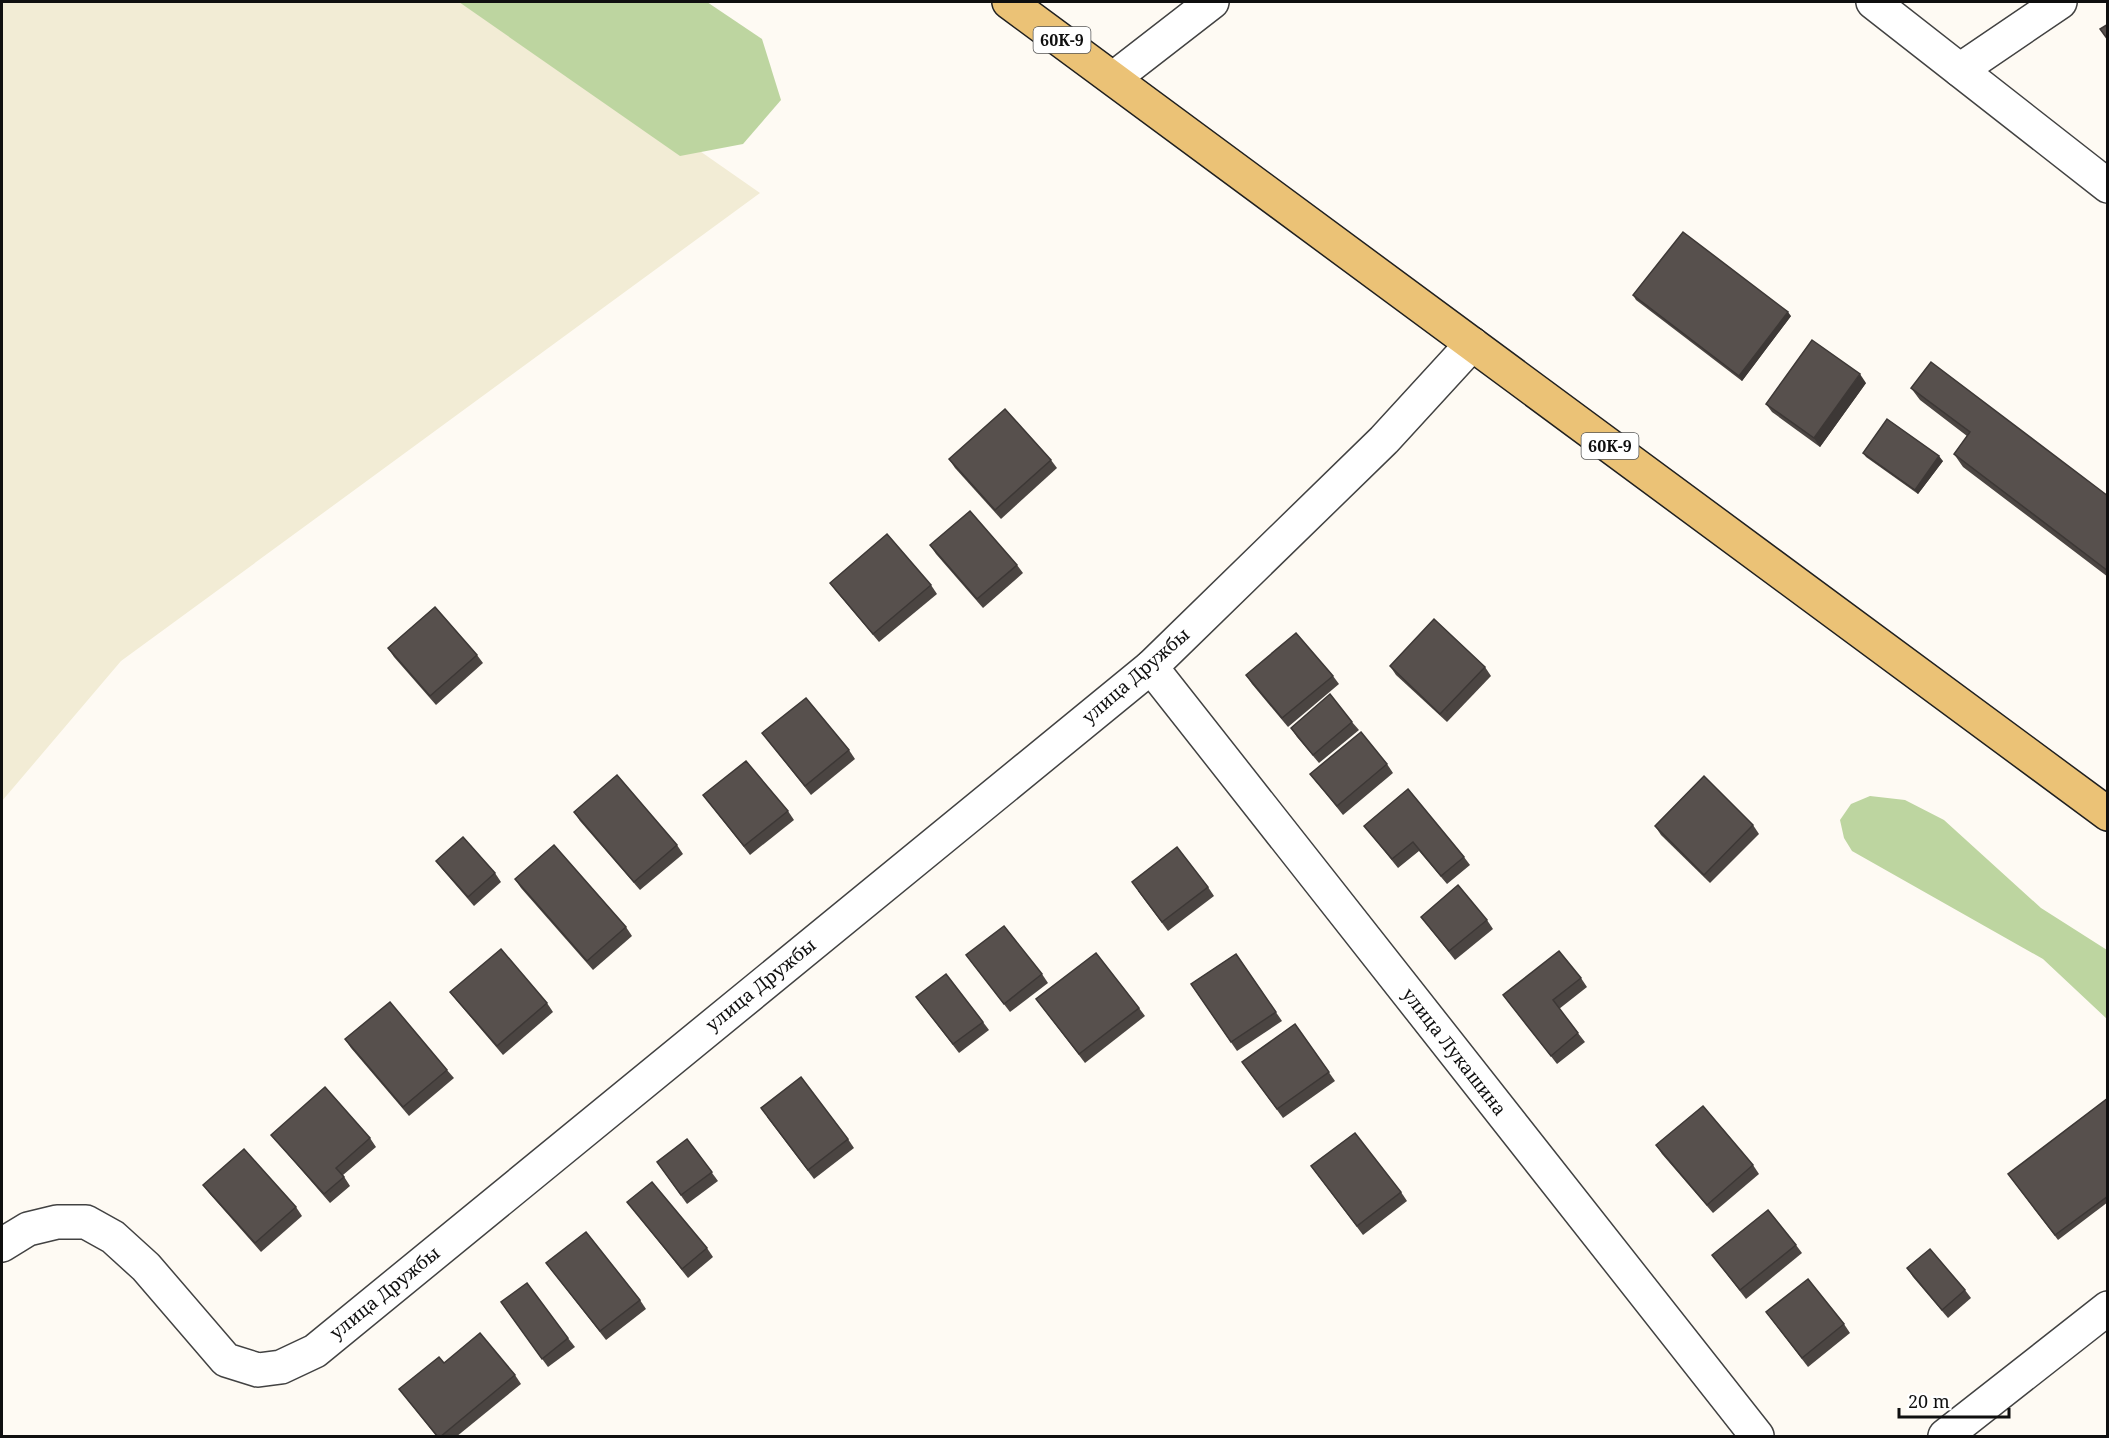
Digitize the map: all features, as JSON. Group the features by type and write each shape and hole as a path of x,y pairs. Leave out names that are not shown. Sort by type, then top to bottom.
{"main road":[{"name":"60К-9","path":"1009,2 2108,813"}],"street":[{"path":"1114,78 1212,2"},
{"path":"1873,2 2108,186"},
{"path":"1960,70 2060,2"},
{"name":"улица Дружбы","path":"2,1245 28,1229 57,1222 86,1222 113,1237 146,1266 226,1359 258,1370 281,1367 315,1351 1151,667 1384,440 1472,344"},
{"name":"улица Лукашина","path":"1151,667 1757,1437"},
{"path":"1945,1437 2108,1308"}],"shaded area":[{"path":"2,2 486,2 760,193 121,661 2,801"}],"green space":[{"path":"459,2 707,2 762,39 781,100 743,144 680,156"},
{"path":"1870,796 1905,800 1944,820 2041,908 2107,950 2107,1019 2043,959 1852,851 1844,838 1840,820 1851,804"}],"building":[{"path":"2108,24 2108,40 2100,29"},
{"path":"1683,232 1788,312 1739,376 1633,295"},
{"path":"1812,340 1860,374 1814,438 1766,404"},
{"path":"1931,362 2108,496 2108,571 1954,454 1970,432 1911,388"},
{"path":"1005,409 1051,460 995,510 949,459"},
{"path":"1887,419 1939,456 1915,490 1863,453"},
{"path":"970,511 1017,565 977,599 930,545"},
{"path":"887,534 931,585 873,634 830,583"},
{"path":"435,607 477,655 430,696 388,648"},
{"path":"1434,619 1485,667 1440,714 1390,666"},
{"path":"1296,633 1333,676 1282,718 1246,675"},
{"path":"1330,694 1352,722 1313,755 1291,728"},
{"path":"806,698 849,750 805,786 762,733"},
{"path":"1361,732 1387,764 1337,806 1310,774"},
{"path":"746,761 788,811 744,846 703,795"},
{"path":"617,775 677,845 634,882 574,812"},
{"path":"1704,776 1753,825 1704,875 1655,826"},
{"path":"1408,789 1464,857 1441,876 1413,842 1392,859 1364,826"},
{"path":"463,837 495,873 468,897 436,861"},
{"path":"554,845 626,927 587,961 515,879"},
{"path":"1177,847 1208,887 1162,922 1132,882"},
{"path":"1458,885 1487,920 1449,951 1421,917"},
{"path":"1004,926 1042,974 1004,1004 966,955"},
{"path":"501,949 547,1003 497,1046 450,992"},
{"path":"1559,951 1581,978 1553,1000 1578,1033 1551,1056 1503,995"},
{"path":"1096,953 1139,1008 1079,1054 1036,999"},
{"path":"1236,954 1276,1012 1231,1042 1191,984"},
{"path":"946,974 983,1022 953,1044 916,997"},
{"path":"390,1002 447,1070 403,1107 345,1039"},
{"path":"1295,1024 1329,1072 1277,1109 1242,1062"},
{"path":"801,1077 848,1139 808,1170 761,1108"},
{"path":"325,1087 370,1138 336,1168 344,1177 324,1194 271,1135"},
{"path":"2108,1098 2108,1196 2055,1235 2008,1174"},
{"path":"1703,1106 1753,1165 1707,1205 1656,1145"},
{"path":"1355,1133 1401,1192 1357,1226 1311,1166"},
{"path":"687,1139 712,1172 681,1195 657,1162"},
{"path":"244,1149 296,1207 255,1243 203,1185"},
{"path":"652,1182 707,1248 682,1269 627,1202"},
{"path":"1768,1210 1796,1245 1740,1290 1712,1255"},
{"path":"586,1232 640,1300 600,1331 546,1263"},
{"path":"1930,1249 1965,1290 1942,1310 1907,1268"},
{"path":"1808,1279 1844,1324 1802,1358 1766,1312"},
{"path":"527,1283 568,1338 542,1359 501,1302"},
{"path":"480,1333 515,1375 438,1437 399,1389 439,1357 444,1363"}]}
